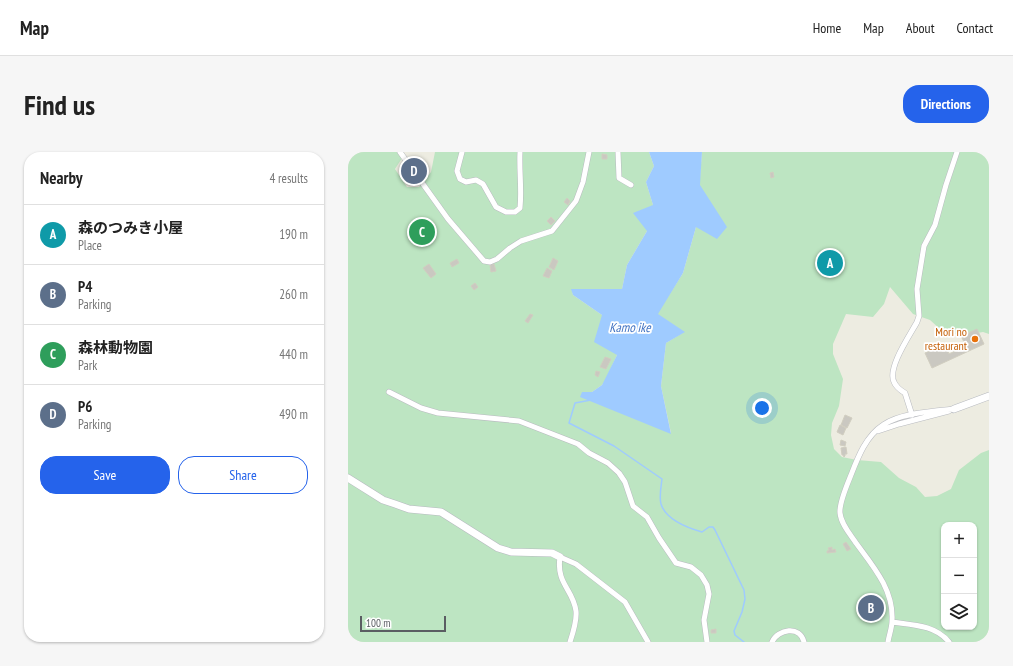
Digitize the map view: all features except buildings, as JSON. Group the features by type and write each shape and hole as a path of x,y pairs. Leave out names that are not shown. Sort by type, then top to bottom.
{"street":[{"path":"400,152 448,219 484,261 490,262 497,259 521,241 552,231 576,202 583,182 589,152"},
{"path":"462,152 458,171 460,179 466,182 476,180 483,184 496,207 506,212 515,212 520,208 521,197 519,178 520,152"},
{"path":"618,152 618,178 631,185"},
{"path":"912,415 905,393 898,388 893,381 893,371 897,357 919,316 917,289 924,246 935,225 957,152"},
{"path":"389,392 421,408 438,413 519,421 578,444 589,453 608,463 619,473 625,482 633,506 647,517 676,563 691,567 702,575 707,585 709,594 704,620 708,642"},
{"path":"875,432 899,424 943,414 989,396"},
{"path":"888,642 892,622 891,604 886,588 879,575 843,524 840,513 845,489 862,450 875,432 883,425 893,420 912,415 954,409"},
{"path":"348,478 383,500 409,509 441,512 498,548 511,552 552,553 576,564 625,602 648,642"},
{"path":"560,557 560,574 572,599 576,612 570,642"},
{"path":"892,622 930,627 945,637 949,642"},
{"path":"772,642 777,635 785,631 794,630 799,634 804,642"}],"green space":[{"path":"348,152 401,152 404,155 395,169 407,187 419,187 431,172 435,152 649,152 654,166 646,182 653,205 647,231 627,265 622,289 572,290 573,295 602,315 617,355 605,381 592,392 671,433 661,386 666,343 684,332 657,314 683,273 696,227 702,152 989,152 989,334 983,332 961,336 940,329 930,320 913,314 890,287 884,304 873,317 846,314 833,344 833,354 843,379 839,406 832,423 831,435 834,449 842,457 881,462 899,478 916,487 925,497 937,496 951,489 959,470 981,453 989,450 989,642 348,642"}],"water":[{"name":"Kamo ike","path":"649,152 702,152 700,185 727,227 717,239 696,227 683,273 658,314 685,332 666,343 661,386 671,434 580,397 582,392 592,392 602,385 617,355 594,342 602,315 573,295 571,289 622,289 627,265 647,231 633,213 653,205 646,182 654,166"}],"waterway":[{"path":"591,400 575,403 569,423 614,446 662,479 660,501 664,510 672,519 684,526 702,532 709,527 713,527 715,530 744,590 745,599 742,612 734,631 735,635 744,642"}],"place":[{"name":"P6","path":"414,171"},
{"name":"森林動物園","path":"422,232"},
{"name":"森のつみき小屋","path":"830,263"},
{"name":"Mori no restaurant","path":"975,339"},
{"name":"P4","path":"871,608"}]}
